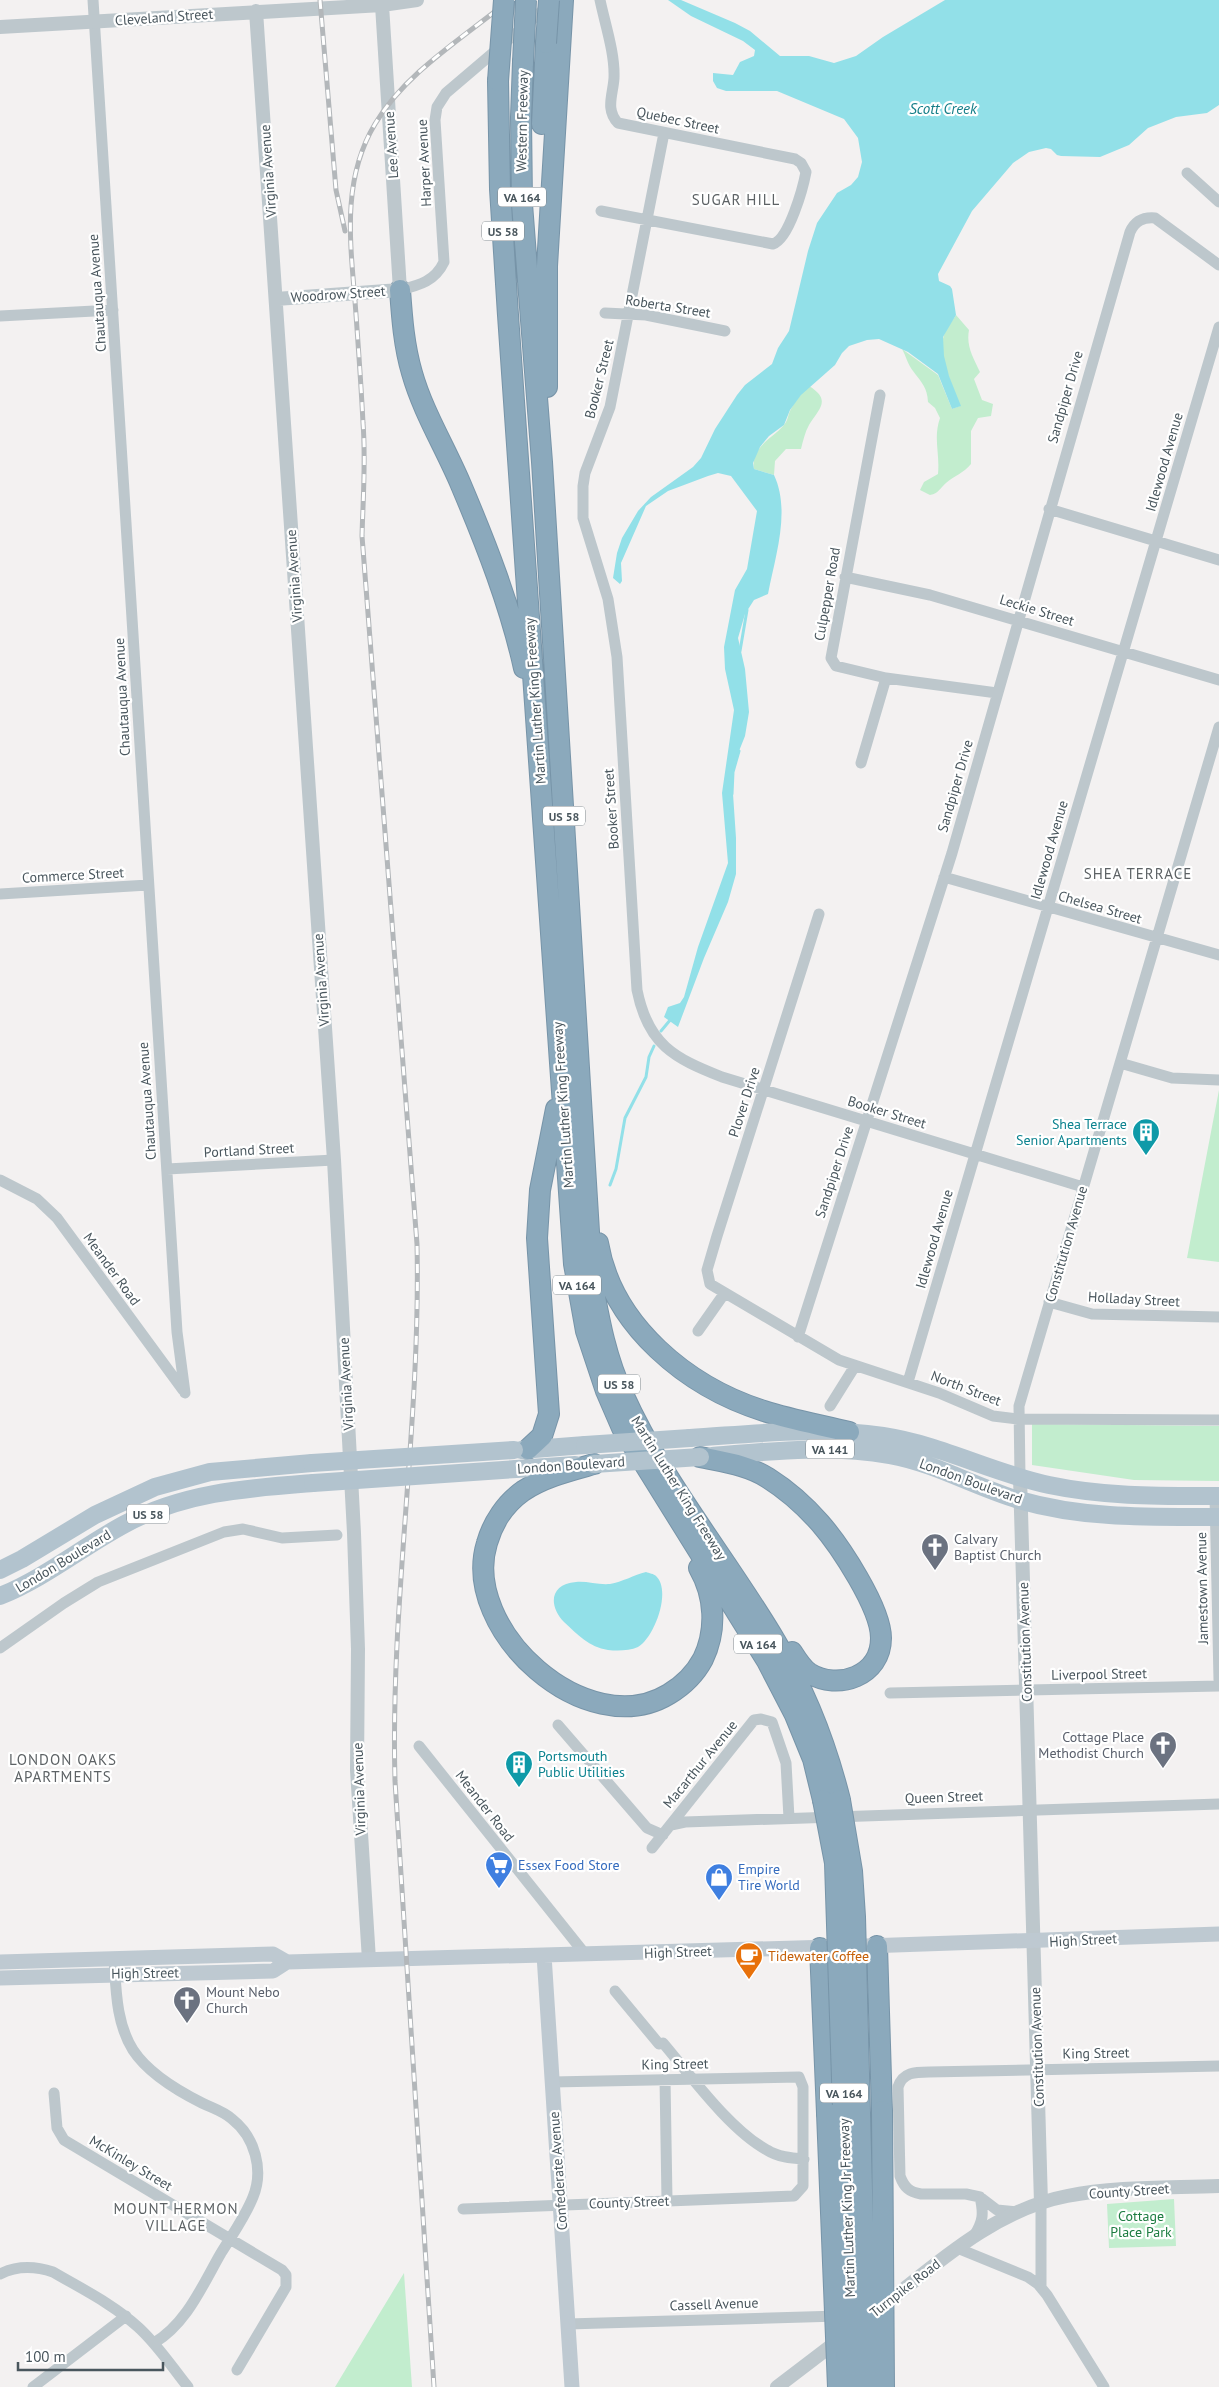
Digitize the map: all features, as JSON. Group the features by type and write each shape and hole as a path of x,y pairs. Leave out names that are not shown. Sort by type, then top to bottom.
{"highway":[{"name":"Martin Luther King Freeway","path":"504,0 498,82 500,189 574,1264 586,1331 606,1391 622,1428 666,1502"},
{"name":"Western Freeway","path":"526,0 521,154 531,331"},
{"name":"US 58","path":"531,331 549,0"},
{"path":"542,462 548,377 547,266 563,0"},
{"path":"400,290 406,352 412,374 422,402 460,484 501,586 520,652 538,730"},
{"name":"Martin Luther King Freeway","path":"531,331 542,462 592,1281 598,1316 613,1371 622,1393 651,1448 748,1597"},
{"name":"US 58","path":"521,1450 542,1436 549,1414 537,1238 538,1211 557,1098 560,1050"},
{"path":"583,1138 593,1194 598,1247 604,1267 614,1291 651,1344 692,1376 739,1401 788,1418 849,1432"},
{"name":"US 58","path":"700,1456 750,1468 768,1478 803,1505 820,1523 856,1575 874,1611 880,1626 880,1651 869,1668 853,1679 829,1681 818,1677 808,1672 801,1665 781,1636 748,1597"},
{"path":"594,1464 544,1480 516,1497 495,1522 487,1542 482,1564 483,1578 490,1607 517,1650 550,1680 595,1702 609,1706 630,1706 652,1702 665,1697 688,1680 698,1669 710,1642 713,1627 710,1597 702,1573 666,1502"},
{"name":"Martin Luther King Jr Freeway","path":"666,1502 768,1661 795,1715 832,1800 852,1871 855,1917 867,2387"},
{"name":"Martin Luther King Jr Freeway","path":"748,1597 777,1643 805,1695 824,1743 832,1800 852,2387"},
{"path":"877,1946 882,2111 884,2387"},
{"path":"820,1948 838,2387"}],"main road":[{"name":"London Boulevard","path":"0,1570 22,1559 95,1515 155,1487 226,1470 781,1432 849,1432 883,1436 943,1449 1020,1477 1049,1485 1108,1495 1217,1496"},
{"name":"London Boulevard","path":"0,1596 23,1587 127,1523 168,1506 222,1491 806,1449 852,1450 920,1462 1020,1500 1111,1516 1217,1517"},
{"name":"High Street","path":"0,1978 114,1966 273,1954 287,1962 1034,1942 1219,1934"},
{"name":"Confederate Avenue","path":"544,1955 572,2387"},
{"name":"High Street","path":"0,1962 114,1966"}],"street":[{"name":"Chautauqua Avenue","path":"93,0 177,1332 185,1392"},
{"name":"Cleveland Street","path":"0,27 94,21 256,5 417,0"},
{"name":"Harper Avenue","path":"400,290 418,286 432,279 440,272 444,262 434,120 437,107 446,93 556,0"},
{"name":"Quebec Street","path":"600,0 614,77 610,104 612,116 618,123 795,159 805,167 805,178 796,208 778,243 770,244 647,220"},
{"name":"Lee Avenue","path":"382,2 400,290"},
{"name":"Virginia Avenue","path":"256,5 310,832 334,1160 354,1534 358,1649 357,1770 369,1960"},
{"name":"Booker Street","path":"664,133 610,407 585,473 582,503 586,528 608,599 616,648 637,990 644,1019 654,1034 677,1058 722,1077 1083,1187"},
{"path":"1187,173 1219,202"},
{"path":"601,211 647,220"},
{"name":"Sandpiper Drive","path":"798,1337 944,876 1127,240 1133,226 1138,221 1155,218 1219,265"},
{"name":"Woodrow Street","path":"276,299 400,290"},
{"path":"0,316 113,310"},
{"name":"Roberta Street","path":"605,313 629,313 725,331"},
{"name":"Idlewood Avenue","path":"908,1382 1219,327"},
{"name":"Culpepper Road","path":"880,395 831,658 836,666 886,678 997,693"},
{"path":"1049,509 1219,560"},
{"name":"Leckie Street","path":"845,577 930,595 1219,680"},
{"path":"861,763 886,678"},
{"name":"Constitution Avenue","path":"1041,2287 1041,2203 1020,1500 1019,1406 1219,727"},
{"name":"Chelsea Street","path":"944,876 1219,956"},
{"name":"Commerce Street","path":"0,894 148,885"},
{"name":"Plover Drive","path":"724,1294 710,1284 707,1270 819,914"},
{"path":"1120,1063 1172,1078 1219,1080"},
{"name":"Portland Street","path":"167,1169 334,1160"},
{"name":"Meander Road","path":"0,1180 37,1199 57,1218 185,1392"},
{"path":"698,1331 724,1294"},
{"name":"North Street","path":"724,1294 798,1337 855,1366 908,1382 985,1414 1018,1419 1219,1420"},
{"name":"Holladay Street","path":"1050,1302 1092,1314 1219,1317"},
{"path":"830,1406 855,1366"},
{"name":"Jamestown Avenue","path":"1217,1496 1219,1680"},
{"path":"0,1648 93,1585 224,1532 243,1529 282,1538 337,1535"},
{"name":"Liverpool Street","path":"890,1693 1219,1686"},
{"name":"Macarthur Avenue","path":"652,1848 754,1720 761,1719 772,1722 786,1763 789,1818"},
{"path":"558,1725 647,1828 663,1835"},
{"name":"Meander Road","path":"419,1746 585,1954"},
{"name":"Queen Street","path":"671,1825 685,1822 789,1818 1219,1804"},
{"path":"114,1966 119,2014 134,2052 164,2079 182,2092 231,2118 240,2126 253,2148 258,2172 253,2196 183,2318 165,2336 154,2343"},
{"path":"615,1991 658,2044 663,2043 723,2112 766,2150 783,2157 804,2159"},
{"name":"King Street","path":"980,2197 966,2194 913,2193 902,2182 900,2176 898,2087 900,2080 914,2072 1219,2066"},
{"name":"King Street","path":"552,2082 799,2077 803,2087 804,2159"},
{"path":"665,2079 668,2200"},
{"name":"McKinley Street","path":"54,2093 57,2128 64,2140 282,2270 287,2281 286,2287 237,2370"},
{"name":"County Street","path":"463,2209 794,2196 803,2186 804,2159"},
{"name":"County Street","path":"1041,2203 1066,2196 1099,2191 1219,2186"},
{"path":"980,2197 997,2210 1020,2212"},
{"path":"974,2236 982,2222 984,2212 980,2197"},
{"name":"Turnpike Road","path":"777,2387 974,2236 1041,2203"},
{"path":"957,2248 1030,2278 1041,2287 1104,2387"},
{"path":"0,2274 12,2269 30,2267 53,2272 126,2316 154,2343 188,2387"},
{"name":"Cassell Avenue","path":"568,2324 827,2315 840,2316 859,2323"},
{"path":"33,2387 126,2316"}],"green space":[{"path":"956,315 969,330 969,346 980,372 974,379 982,400 993,404 991,416 978,418 971,431 971,464 937,492 930,495 920,490 924,482 938,474 937,432 940,418 935,408 928,402 925,389 910,366 902,349 938,375 952,409 960,406 943,356 943,339"},
{"path":"809,386 816,391 822,400 804,437 801,449 786,449 775,461 774,475 754,469 754,461 760,447 787,421 789,412 794,404"},
{"path":"1219,1090 1219,1262 1187,1258"},
{"path":"1032,1424 1219,1426 1219,1481 1134,1480 1032,1465"},
{"name":"Cottage Place Park","path":"1174,2199 1176,2246 1109,2248 1107,2204"},
{"path":"404,2273 412,2387 335,2387"}],"water":[{"name":"Scott Creek","path":"668,0 681,0 735,23 750,31 780,56 809,56 834,63 856,56 883,37 945,0 1219,0 1219,105 1207,113 1176,117 1148,128 1129,145 1100,157 1061,156 1046,148 1029,152 1013,163 972,211 938,274 939,281 950,286 952,289 956,315 943,337 944,356 949,376 961,406 952,409 938,374 908,352 879,339 867,340 849,346 842,353 835,365 801,395 790,410 784,425 769,436 760,447 753,463 754,469 774,475 779,489 781,519 780,534 768,594 754,600 745,614 738,638 745,669 749,712 745,736 735,761 732,779 736,838 736,874 728,902 678,1027 664,1017 668,1007 680,1003 684,997 698,947 728,863 722,793 734,710 725,669 724,647 735,590 747,569 757,511 731,476 718,473 708,476 668,491 646,506 621,563 622,581 620,584 613,578 617,553 622,538 638,511 651,497 693,467 701,458 715,429 737,395 745,385 772,364 778,348 789,331 808,251 817,223 837,193 851,185 858,177 862,162 858,138 844,119 777,91 726,91 717,88 713,81 713,73 733,75 740,62 754,56 755,50 743,41 691,16"},
{"path":"646,1572 655,1575 660,1583 662,1603 655,1625 644,1642 638,1647 615,1651 595,1646 584,1640 564,1622 555,1609 554,1596 561,1587 567,1584 580,1582 610,1584"}],"waterway":[{"path":"740,651 747,610"},
{"path":"732,794 733,772 739,751"},
{"path":"661,1031 671,1019"},
{"path":"610,1185 616,1169 625,1118 646,1077 649,1057 654,1046"}],"railway":[{"path":"320,0 336,190 345,231"},
{"path":"434,2387 395,1781 397,1647 415,1378 417,1244 362,536 364,437 350,233 353,188 357,166 364,145 387,106 416,74 502,6"}],"place":[{"name":"Shea Terrace Senior Apartments","path":"1146,1156"},
{"name":"Calvary Baptist Church","path":"935,1571"},
{"name":"Cottage Place Methodist Church","path":"1163,1769"},
{"name":"Portsmouth Public Utilities","path":"519,1788"},
{"name":"Essex Food Store","path":"499,1889"},
{"name":"Empire Tire World","path":"719,1901"},
{"name":"Tidewater Coffee","path":"749,1980"},
{"name":"Mount Nebo Church","path":"187,2024"}],"district":[{"name":"SUGAR HILL","path":"736,199"},
{"name":"SHEA TERRACE","path":"1138,873"},
{"name":"LONDON OAKS APARTMENTS","path":"63,1768"},
{"name":"MOUNT HERMON VILLAGE","path":"176,2216"}]}
